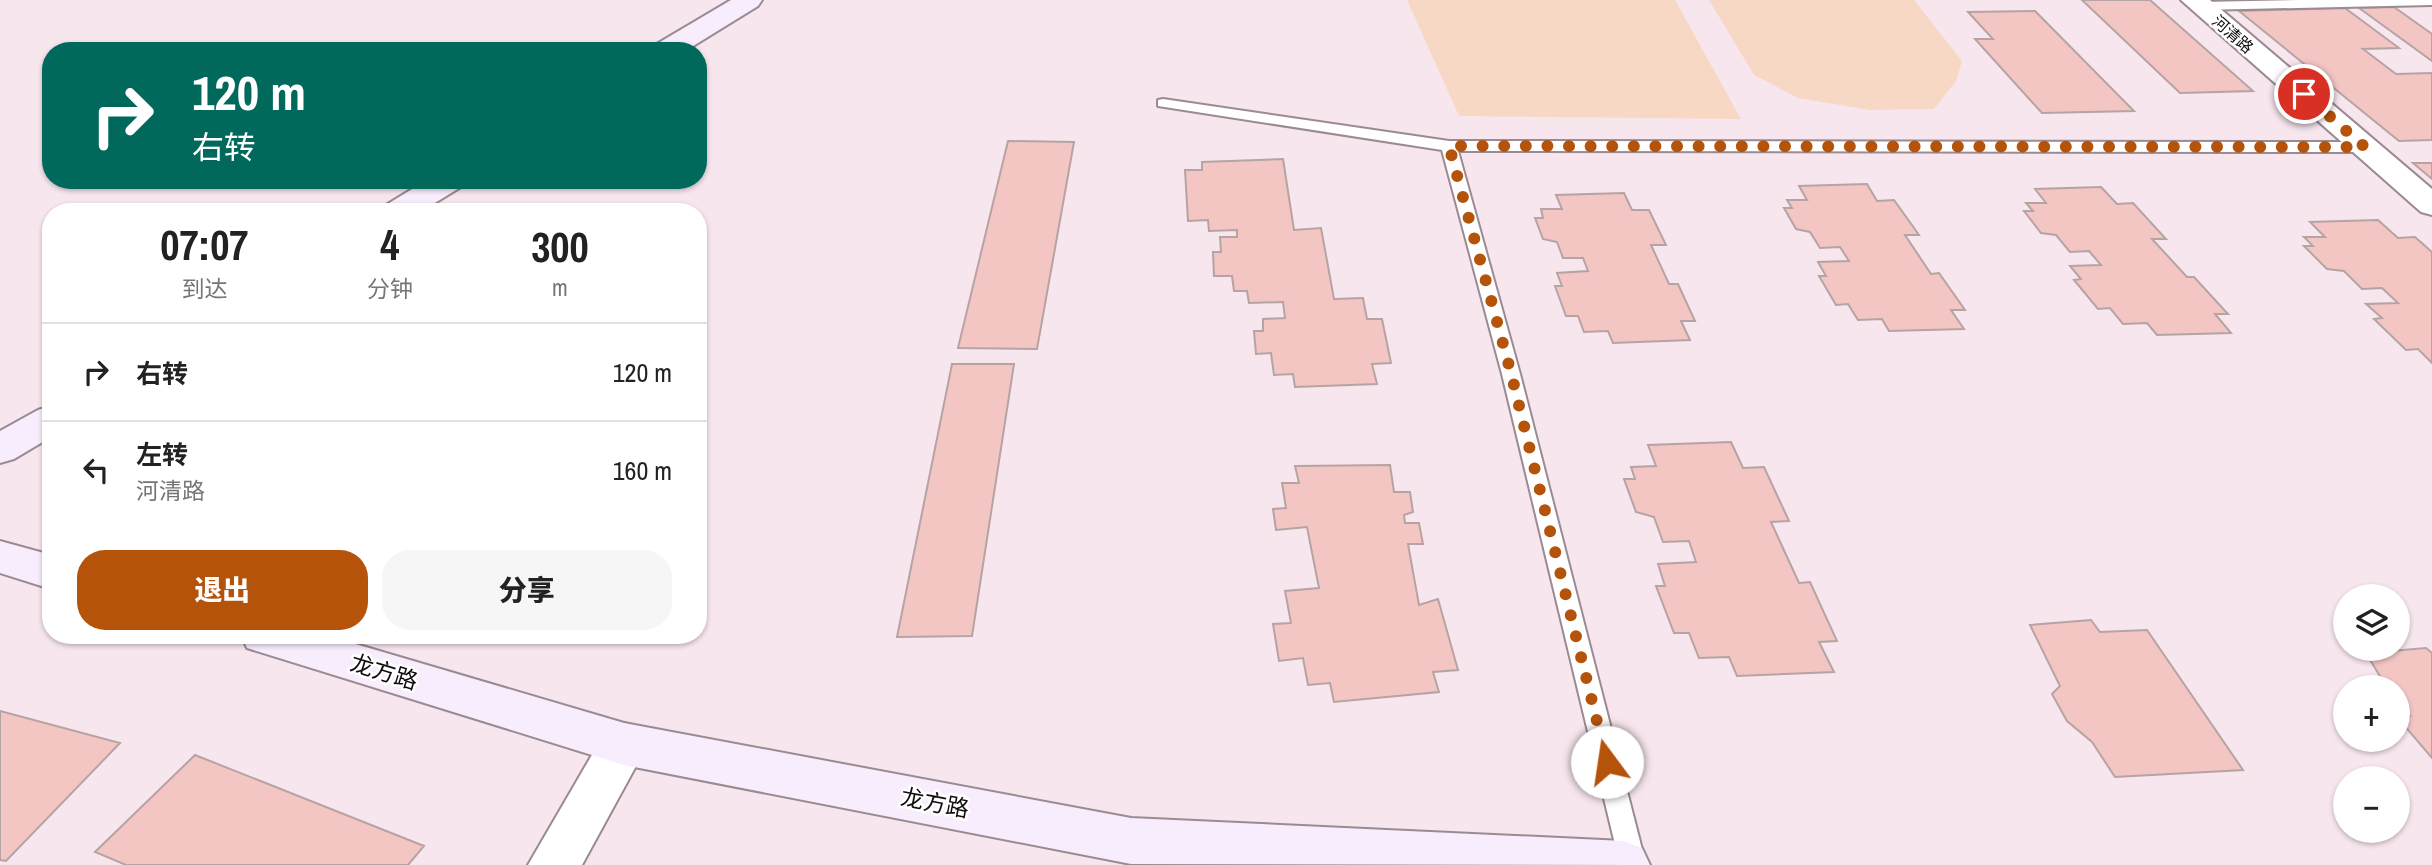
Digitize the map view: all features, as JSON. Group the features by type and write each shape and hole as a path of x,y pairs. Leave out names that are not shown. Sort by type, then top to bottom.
{"main road":[{"path":"680,42 748,0"},
{"path":"412,203 435,189"},
{"path":"0,449 42,424"},
{"path":"0,556 42,569"},
{"name":"龙方路","path":"293,644 624,744 1131,841 1624,865"}],"street":[{"name":"河清路","path":"2197,3 2432,205"},
{"path":"554,865 624,744"}],"lane":[{"path":"2197,3 2432,1"},
{"path":"1163,103 1449,146 2365,147"},
{"path":"1449,146 1511,373 1633,865"}],"shaded area":[{"path":"1407,0 1675,0 1741,119 1459,116"},
{"path":"1709,0 1914,0 1962,61 1956,81 1934,109 1870,110 1798,98 1754,75"}],"building":[{"path":"2082,0 2150,0 2253,91 2180,93"},
{"path":"2394,7 2432,34 2432,61 2359,8"},
{"path":"2345,8 2399,48 2363,49 2396,74 2432,73 2432,140 2399,141 2239,11"},
{"path":"2035,11 2134,111 2042,113 1975,39 1993,39 1968,12"},
{"path":"1008,141 1074,142 1037,349 958,348"},
{"path":"1283,159 1294,230 1321,228 1334,299 1363,298 1367,319 1382,319 1391,363 1372,364 1377,384 1295,387 1293,374 1274,375 1271,353 1256,354 1254,331 1263,331 1263,319 1285,318 1283,302 1249,303 1247,291 1234,291 1232,276 1214,276 1213,252 1221,252 1220,237 1237,237 1237,230 1209,231 1208,220 1188,221 1185,170 1202,170 1202,162"},
{"path":"2413,163 2432,163 2432,179"},
{"path":"1867,184 1877,201 1894,200 1919,235 1905,235 1931,274 1939,273 1965,310 1951,310 1964,329 1889,331 1882,319 1858,320 1848,304 1836,305 1819,276 1826,276 1818,262 1849,261 1840,247 1820,248 1810,232 1796,229 1784,208 1792,208 1787,200 1807,200 1799,186"},
{"path":"2101,187 2117,204 2133,203 2166,239 2152,239 2187,277 2194,277 2228,314 2215,314 2231,333 2157,335 2147,323 2123,324 2110,308 2098,309 2074,280 2081,279 2070,266 2101,265 2089,251 2070,252 2056,235 2041,233 2024,211 2033,211 2026,203 2046,203 2035,189"},
{"path":"1624,193 1632,210 1649,210 1666,245 1651,245 1669,284 1678,284 1695,321 1681,321 1690,340 1613,343 1608,331 1584,332 1578,316 1566,316 1555,286 1562,286 1557,273 1588,271 1583,258 1563,258 1557,242 1543,239 1535,218 1543,218 1541,209 1562,209 1556,195"},
{"path":"2378,220 2398,238 2415,237 2432,252 2432,363 2418,349 2406,350 2374,319 2382,318 2366,304 2398,303 2382,288 2362,289 2344,271 2327,269 2304,246 2313,246 2304,237 2325,237 2310,222"},
{"path":"952,364 1014,364 972,636 897,637"},
{"path":"1731,442 1743,468 1764,467 1789,521 1771,522 1799,583 1810,582 1837,641 1819,642 1834,672 1737,676 1729,657 1699,658 1689,633 1674,633 1656,586 1665,586 1658,564 1696,562 1689,541 1663,542 1654,517 1636,512 1624,479 1635,479 1631,467 1656,466 1648,445"},
{"path":"1390,465 1394,492 1410,492 1413,512 1404,515 1405,523 1419,523 1423,544 1408,544 1419,605 1438,599 1458,670 1433,672 1439,692 1334,702 1330,683 1308,685 1303,658 1279,661 1273,624 1291,623 1285,591 1319,588 1307,527 1276,530 1273,509 1286,508 1282,483 1299,483 1295,466"},
{"path":"2091,620 2100,632 2147,630 2243,770 2115,777 2092,742 2067,721 2052,694 2060,686 2030,625"},
{"path":"2426,648 2432,653 2432,758 2410,732 2410,675 2379,675 2371,661 2410,661 2410,649"},
{"path":"0,711 120,743 6,861 0,860"},
{"path":"195,755 424,846 408,865 126,865 95,852"}],"route":[{"path":"1607,762 1511,373 1449,146 2365,147 2304,94"}]}
